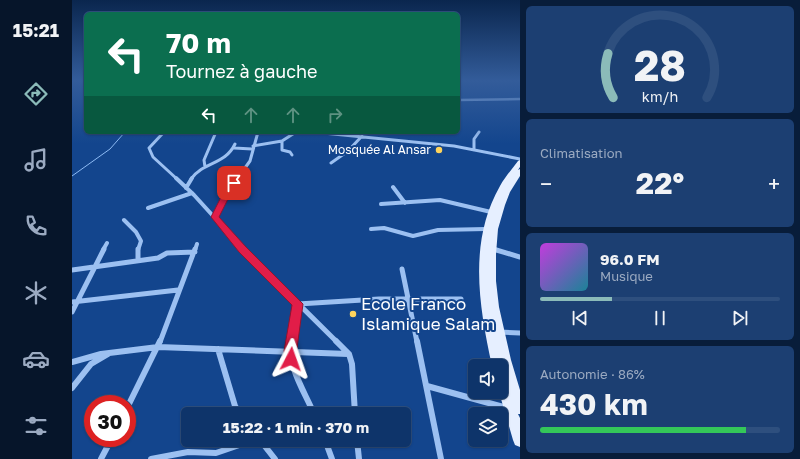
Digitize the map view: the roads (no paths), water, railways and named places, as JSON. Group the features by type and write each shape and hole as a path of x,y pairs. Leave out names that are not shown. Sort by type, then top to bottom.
{"main road":[{"path":"496,359 489,331 483,290 482,256 486,229 493,204 520,160"},
{"path":"520,171 501,205 492,249 491,279 498,332 515,408 520,440"},
{"path":"508,392 515,408"}],"street":[{"path":"474,150 474,139 479,132"},
{"path":"162,134 149,148 153,157 192,193 243,250 349,354 352,364 355,407"},
{"path":"205,167 204,160 215,134"},
{"path":"215,217 226,195 250,161 257,134"},
{"path":"186,188 195,173 205,167 224,160 234,146 253,148 282,142 293,134"},
{"path":"338,134 474,150 520,160"},
{"path":"331,163 341,158 358,142 362,136"},
{"path":"282,142 282,150 290,152 292,155"},
{"path":"394,187 405,204"},
{"path":"148,208 192,193"},
{"path":"381,204 405,204 440,200 491,212"},
{"path":"124,220 136,232 141,241 137,252 138,260"},
{"path":"371,229 384,228 413,236 438,230 486,229"},
{"path":"72,312 107,243"},
{"path":"134,395 158,347 178,290 195,252 197,244"},
{"path":"492,249 520,258"},
{"path":"72,270 96,265 158,258 167,253 195,252"},
{"path":"402,269 441,459"},
{"path":"72,302 78,300 178,290"},
{"path":"298,304 345,300 409,298 461,299"},
{"path":"298,304 290,351 294,375 310,407"},
{"path":"498,332 520,333"},
{"path":"72,362 110,353 158,347 349,354"},
{"path":"218,349 236,407"},
{"path":"72,388 91,364 110,353"},
{"path":"86,358 91,364"},
{"path":"427,386 515,408"},
{"path":"101,459 107,447"},
{"path":"151,459 188,452 216,453 234,447"},
{"path":"266,447 275,459"},
{"path":"328,447 332,459"},
{"path":"358,447 359,459"}],"waterway":[{"path":"72,176 110,149 123,134"}],"place":[{"name":"Mosquée Al Ansar","path":"439,150"},
{"name":"Ecole Franco Islamique Salam","path":"353,314"}]}
